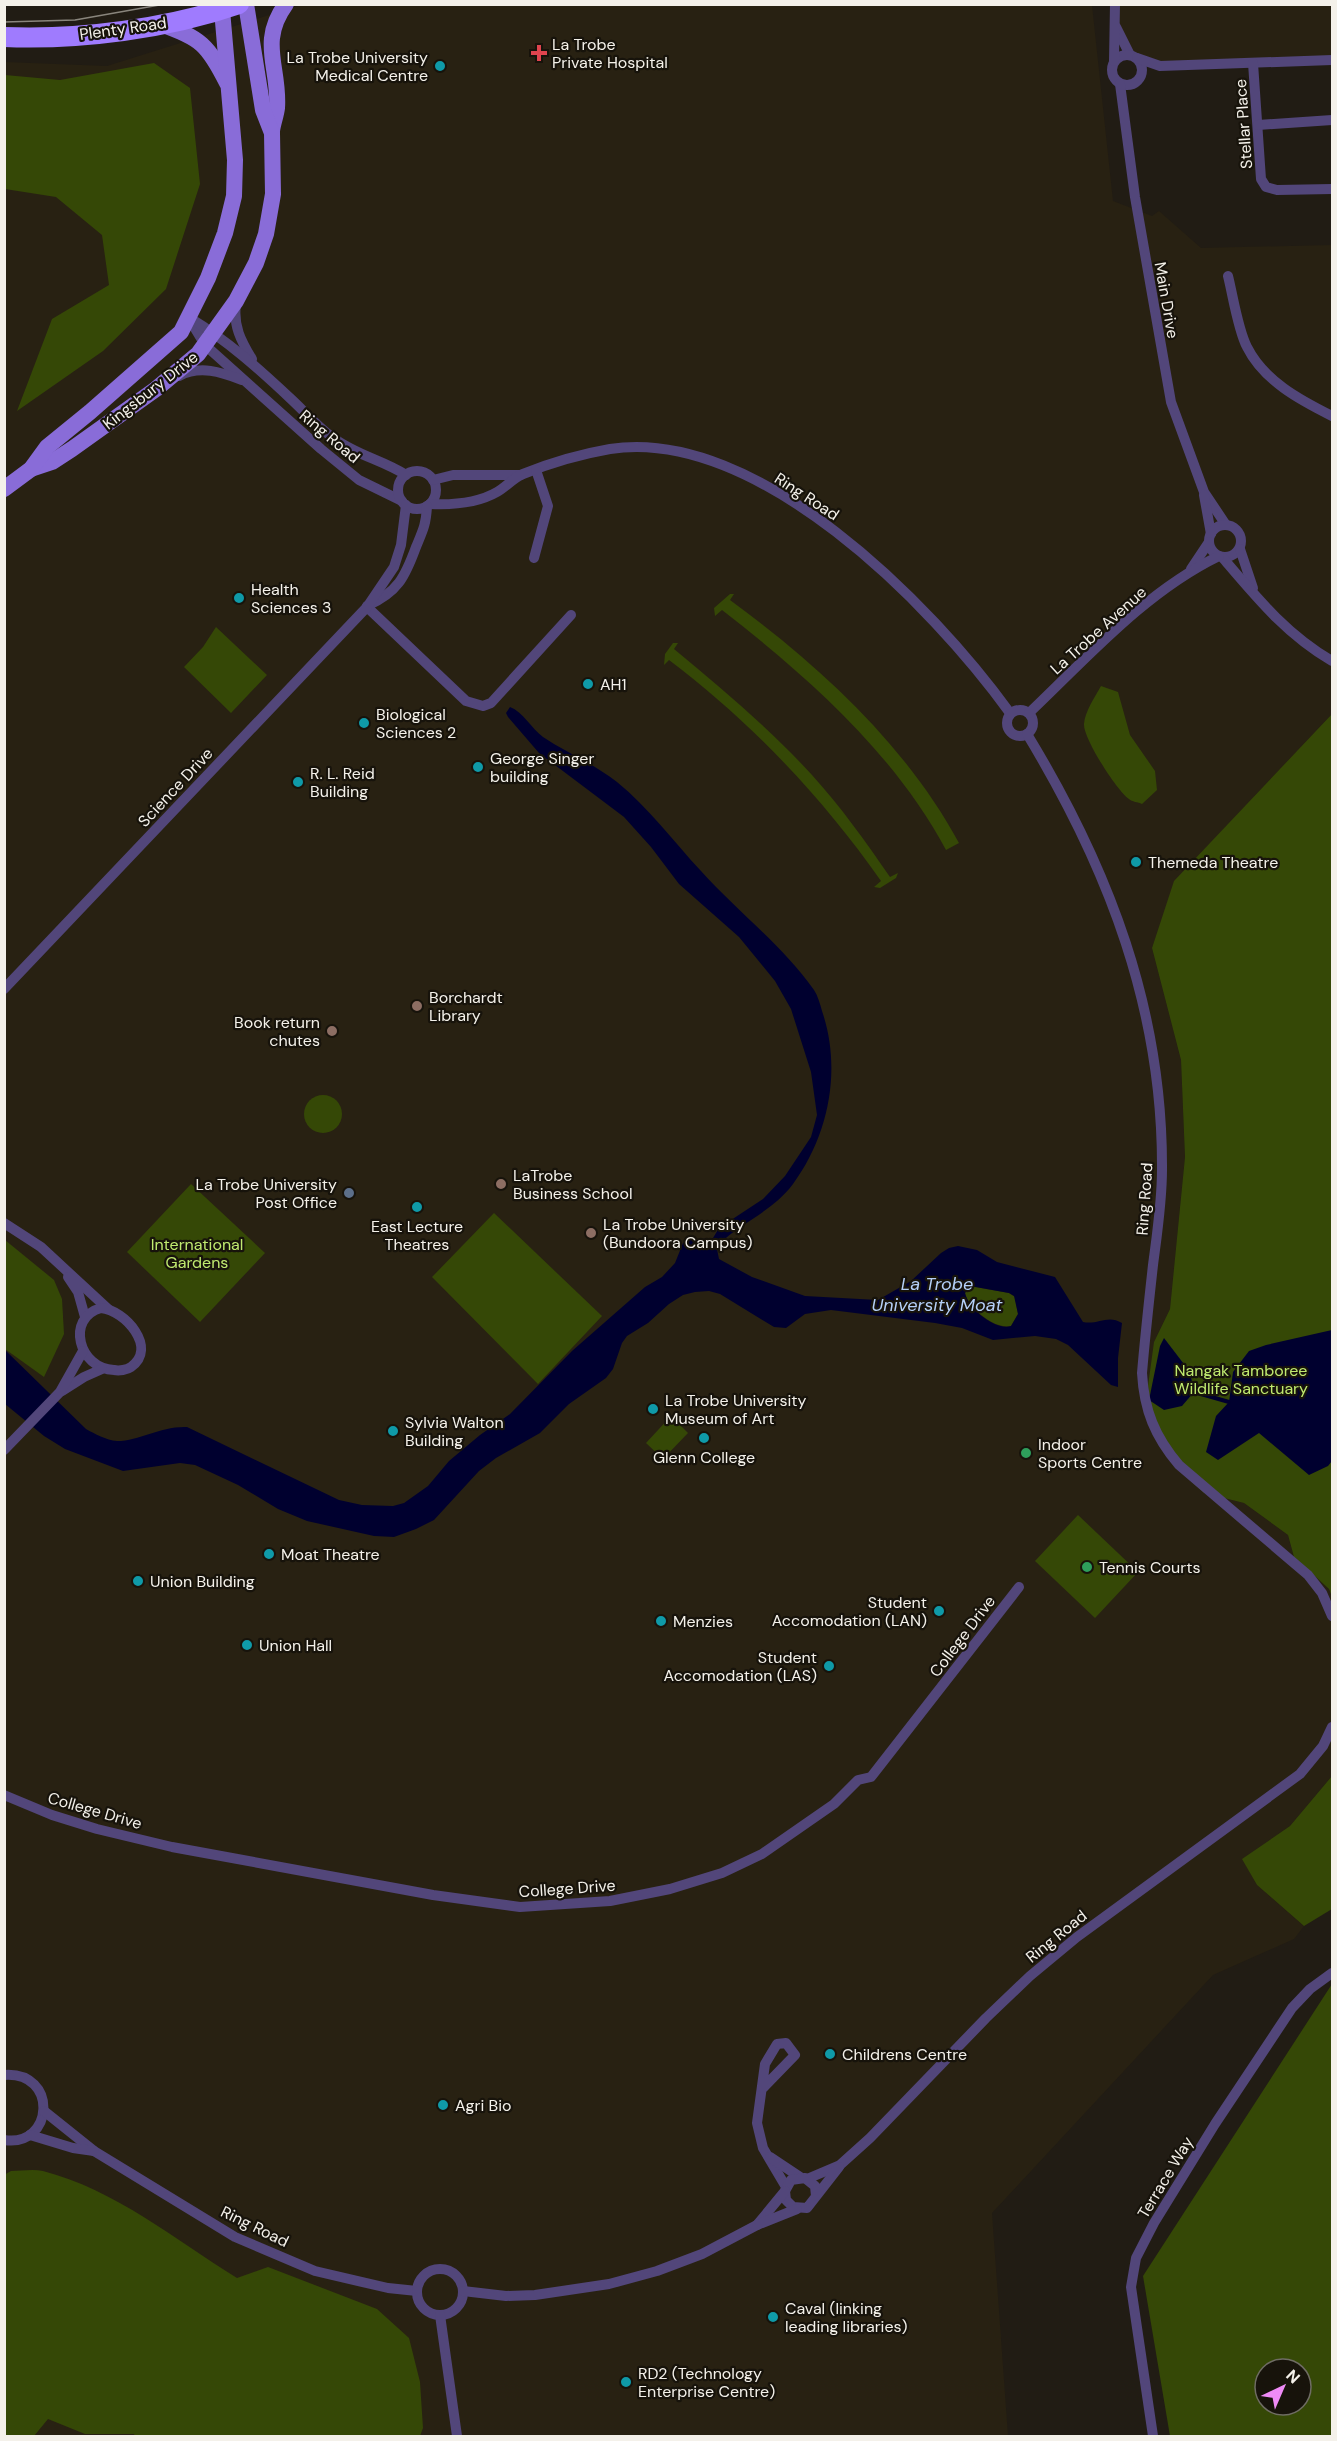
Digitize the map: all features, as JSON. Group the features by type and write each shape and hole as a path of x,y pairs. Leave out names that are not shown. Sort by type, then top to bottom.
{"highway":[{"name":"Plenty Road","path":"4,37 33,38 86,34 159,24 228,6"}],"main road":[{"name":"Kingsbury Drive","path":"31,469 52,462 72,449 156,389 198,354 236,301 256,263 266,234 273,194 272,133 263,110 246,4"},
{"path":"272,133 277,107 271,36 274,21 286,4"},
{"name":"Kingsbury Drive","path":"4,489 31,469 47,447 181,332 217,256 234,196 235,160 230,90 228,6"},
{"path":"159,24 179,30 205,46 213,54 230,90"}],"street":[{"path":"1115,4 1113,77 1120,84 1128,86 1161,66"},
{"path":"1115,24 1133,57 1142,66 1124,108"},
{"path":"1114,61 1123,55 1161,66 1332,60"},
{"name":"Stellar Place","path":"1253,63 1261,178 1266,187 1277,190 1332,189"},
{"name":"Main Drive","path":"1120,84 1135,197 1168,391 1204,492 1226,525"},
{"path":"1258,125 1332,120"},
{"path":"1228,276 1246,346 1260,366 1293,394 1332,416"},
{"name":"Ring Road","path":"236,301 234,318 237,330 256,366"},
{"name":"Ring Road","path":"188,317 248,383 321,449 359,480 404,503"},
{"name":"Ring Road","path":"210,339 256,366 329,435 368,459 397,469 406,475"},
{"name":"Ring Road","path":"156,389 189,371 218,371 248,383"},
{"name":"Ring Road","path":"429,505 449,505 496,493 521,475 586,453 648,447 692,454 748,476 841,536 872,561 948,634 986,678 1010,713"},
{"path":"534,558 548,506 536,470"},
{"path":"420,472 433,480 436,495 429,505 414,509 404,503 399,487 406,475 420,472"},
{"name":"Ring Road","path":"433,480 453,475 521,475"},
{"name":"Main Drive","path":"1204,492 1210,538"},
{"name":"Science Drive","path":"4,989 367,607 394,567 401,545 404,503"},
{"name":"Science Drive","path":"367,607 388,595 406,574 426,525 429,505"},
{"path":"1255,594 1240,549 1240,534 1232,526 1226,525 1215,529 1210,538 1210,548 1288,630 1301,642 1332,662"},
{"name":"La Trobe Avenue","path":"1189,572 1210,538"},
{"path":"1220,557 1232,556 1240,549"},
{"name":"La Trobe Avenue","path":"1029,713 1121,625 1189,572 1220,557"},
{"path":"394,567 406,574"},
{"path":"367,607 466,701 483,706 490,704 571,615"},
{"path":"1021,709 1029,713 1033,722 1027,734 1016,736 1009,731 1006,723 1010,713 1021,709"},
{"name":"Ring Road","path":"1027,734 1061,790 1111,899 1140,984 1153,1046 1162,1130 1162,1173 1142,1373 1143,1392 1153,1427 1163,1445 1179,1465 1308,1575 1322,1593 1332,1616"},
{"path":"4,1223 58,1262 108,1308 124,1317 131,1324 140,1344 137,1362 129,1369 102,1369 60,1392"},
{"path":"58,1262 78,1292 85,1317"},
{"path":"102,1369 87,1359 83,1351 80,1330 85,1317 93,1310 108,1308"},
{"path":"4,1450 60,1392 83,1351"},
{"name":"College Drive","path":"4,1795 64,1818 172,1847 433,1895 520,1908 588,1904 641,1896 722,1873 762,1854 834,1804 858,1780 871,1777 1018,1587"},
{"name":"Ring Road","path":"804,2178 840,2165 870,2138 1030,1976 1077,1937 1300,1774 1323,1746 1332,1727"},
{"name":"Terrace Way","path":"1153,2436 1131,2287 1136,2258 1154,2223 1215,2124 1292,2008 1310,1989 1332,1973"},
{"path":"4,2075 14,2074 31,2081 42,2095 44,2111 37,2128 30,2135 7,2142"},
{"path":"762,2089 757,2123 760,2140 785,2189 789,2204 797,2209"},
{"name":"Ring Road","path":"44,2111 94,2151 235,2237 317,2271 388,2288 417,2291"},
{"name":"Ring Road","path":"30,2135 73,2148 94,2151"},
{"path":"767,2155 815,2186 816,2196"},
{"path":"463,2291 506,2296 535,2295 609,2284 657,2271 702,2254 757,2225 797,2209 807,2208 840,2165"},
{"path":"757,2225 791,2180 804,2178"},
{"path":"441,2269 454,2273 459,2278 463,2291 459,2305 454,2310 440,2315 426,2310 421,2305 417,2291 422,2278 434,2270 441,2269"},
{"path":"440,2315 458,2436"}],"shaded area":[{"name":"La Trobe University (Bundoora Campus)","path":"301,5 1092,5 1113,201 1152,216 1159,211 1201,248 1332,245 1332,714 1175,881 1152,948 1181,1060 1185,1157 1170,1309 1154,1342 1204,1493 1244,1503 1288,1535 1294,1557 1329,1589 1332,1597 1332,1776 1290,1826 1243,1859 1257,1885 1304,1926 1294,1939 1213,1975 992,2213 1008,2436 5,2436 5,62 107,66"},
{"path":"1115,5 1332,5 1332,60 1160,66 1137,58 1115,24"}],"green space":[{"path":"154,63 190,88 200,184 166,289 103,351 17,411 52,319 109,285 102,235 56,197 5,189 5,75 60,80"},
{"path":"730,594 734,594 730,600 828,680 887,740 938,807 959,843 946,850 901,781 875,749 817,690 722,610 715,616 714,608"},
{"path":"216,627 267,675 231,713 184,667 203,647"},
{"path":"673,643 678,643 674,649 745,710 796,758 843,812 890,877 898,873 896,878 880,888 874,887 881,881 859,850 784,762 699,684 669,660 664,665 665,654"},
{"path":"1101,686 1118,692 1130,735 1155,771 1157,790 1142,804 1130,800 1117,786 1095,752 1085,731 1086,714"},
{"name":"Nangak Tamboree Wildlife Sanctuary","path":"1332,714 1332,1597 1329,1589 1294,1557 1288,1535 1244,1503 1204,1493 1181,1472 1154,1428 1148,1386 1154,1342 1170,1309 1185,1157 1181,1060 1152,948 1174,881"},
{"path":"323,1095 337,1100 342,1114 337,1128 323,1133 309,1128 304,1114 309,1100"},
{"name":"International Gardens","path":"191,1184 265,1253 200,1322 127,1252"},
{"path":"494,1213 602,1316 538,1384 432,1277"},
{"path":"5,1240 54,1280 62,1299 64,1334 44,1377 5,1349"},
{"path":"970,1286 1009,1293 1015,1297 1018,1314 1011,1326 997,1325 983,1317 967,1299 965,1293"},
{"path":"671,1416 688,1433 663,1459 646,1443"},
{"name":"Tennis Courts","path":"1078,1515 1138,1572 1095,1618 1035,1561"},
{"path":"1332,1776 1332,1909 1304,1926 1257,1885 1242,1859 1290,1826"},
{"path":"1332,1984 1332,2436 1170,2436 1143,2276"},
{"path":"11,2171 43,2171 95,2190 144,2217 237,2278 268,2267 377,2309 409,2338 420,2382 423,2428 420,2436 85,2434 48,2419 34,2436 5,2436 4,2175"}],"water":[{"name":"La Trobe University Moat","path":"510,707 515,709 543,737 599,770 629,792 715,886 788,958 818,997 828,1033 831,1078 823,1123 816,1144 785,1194 719,1244 717,1249 719,1259 752,1277 805,1296 878,1300 911,1281 949,1248 958,1246 977,1250 997,1262 1055,1277 1083,1322 1112,1319 1122,1323 1118,1358 1118,1387 1111,1385 1068,1345 1056,1339 1035,1336 993,1340 962,1328 935,1323 831,1310 805,1314 786,1328 774,1327 720,1294 709,1291 695,1292 683,1295 669,1304 648,1323 627,1336 622,1343 613,1369 606,1378 569,1404 540,1433 496,1458 479,1471 434,1520 394,1537 374,1536 307,1521 278,1509 238,1485 195,1465 180,1463 123,1471 65,1449 44,1436 5,1404 4,1349 86,1429 105,1438 117,1441 134,1439 168,1429 187,1427 339,1500 362,1505 393,1506 404,1503 428,1486 449,1461 510,1414 572,1351 645,1287 662,1277 675,1263 683,1243 690,1240 713,1238 719,1228 763,1199 785,1176 811,1137 817,1115 811,1072 791,1009 775,981 739,937 679,884 651,847 624,817 539,753 506,713","holes":["970,1286 1009,1293 1014,1296 1018,1314 1011,1326 1005,1327 983,1317 971,1305 965,1293"]},
{"path":"1332,1330 1332,1461 1328,1466 1309,1475 1259,1433 1218,1460 1206,1452 1216,1416 1229,1402 1233,1372 1249,1351"},
{"path":"1164,1338 1190,1372 1194,1392 1182,1406 1164,1410 1149,1400 1160,1346"}],"waterway":[{"path":"1194,1392 1229,1402"}],"tram line":[{"path":"4,22 75,20 165,4"}],"place":[{"name":"La Trobe Private Hospital","path":"539,53"},
{"name":"La Trobe University Medical Centre","path":"440,66"},
{"name":"Health Sciences 3","path":"239,598"},
{"name":"AH1","path":"588,684"},
{"name":"Biological Sciences 2","path":"364,723"},
{"name":"George Singer building","path":"478,767"},
{"name":"R. L. Reid Building","path":"298,782"},
{"name":"Themeda Theatre","path":"1136,862"},
{"name":"Borchardt Library","path":"417,1006"},
{"name":"Book return chutes","path":"332,1031"},
{"name":"LaTrobe Business School","path":"501,1184"},
{"name":"La Trobe University Post Office","path":"349,1193"},
{"name":"East Lecture Theatres","path":"417,1207"},
{"name":"La Trobe University (Bundoora Campus)","path":"591,1233"},
{"name":"La Trobe University Museum of Art","path":"653,1409"},
{"name":"Sylvia Walton Building","path":"393,1431"},
{"name":"Glenn College","path":"704,1438"},
{"name":"Indoor Sports Centre","path":"1026,1453"},
{"name":"Moat Theatre","path":"269,1554"},
{"name":"Tennis Courts","path":"1087,1567"},
{"name":"Union Building","path":"138,1581"},
{"name":"Student Accomodation (LAN)","path":"939,1611"},
{"name":"Menzies","path":"661,1621"},
{"name":"Union Hall","path":"247,1645"},
{"name":"Student Accomodation (LAS)","path":"829,1666"},
{"name":"Childrens Centre","path":"830,2054"},
{"name":"Agri Bio","path":"443,2105"},
{"name":"Caval (linking leading libraries)","path":"773,2317"},
{"name":"RD2 (Technology Enterprise Centre)","path":"626,2382"}]}
